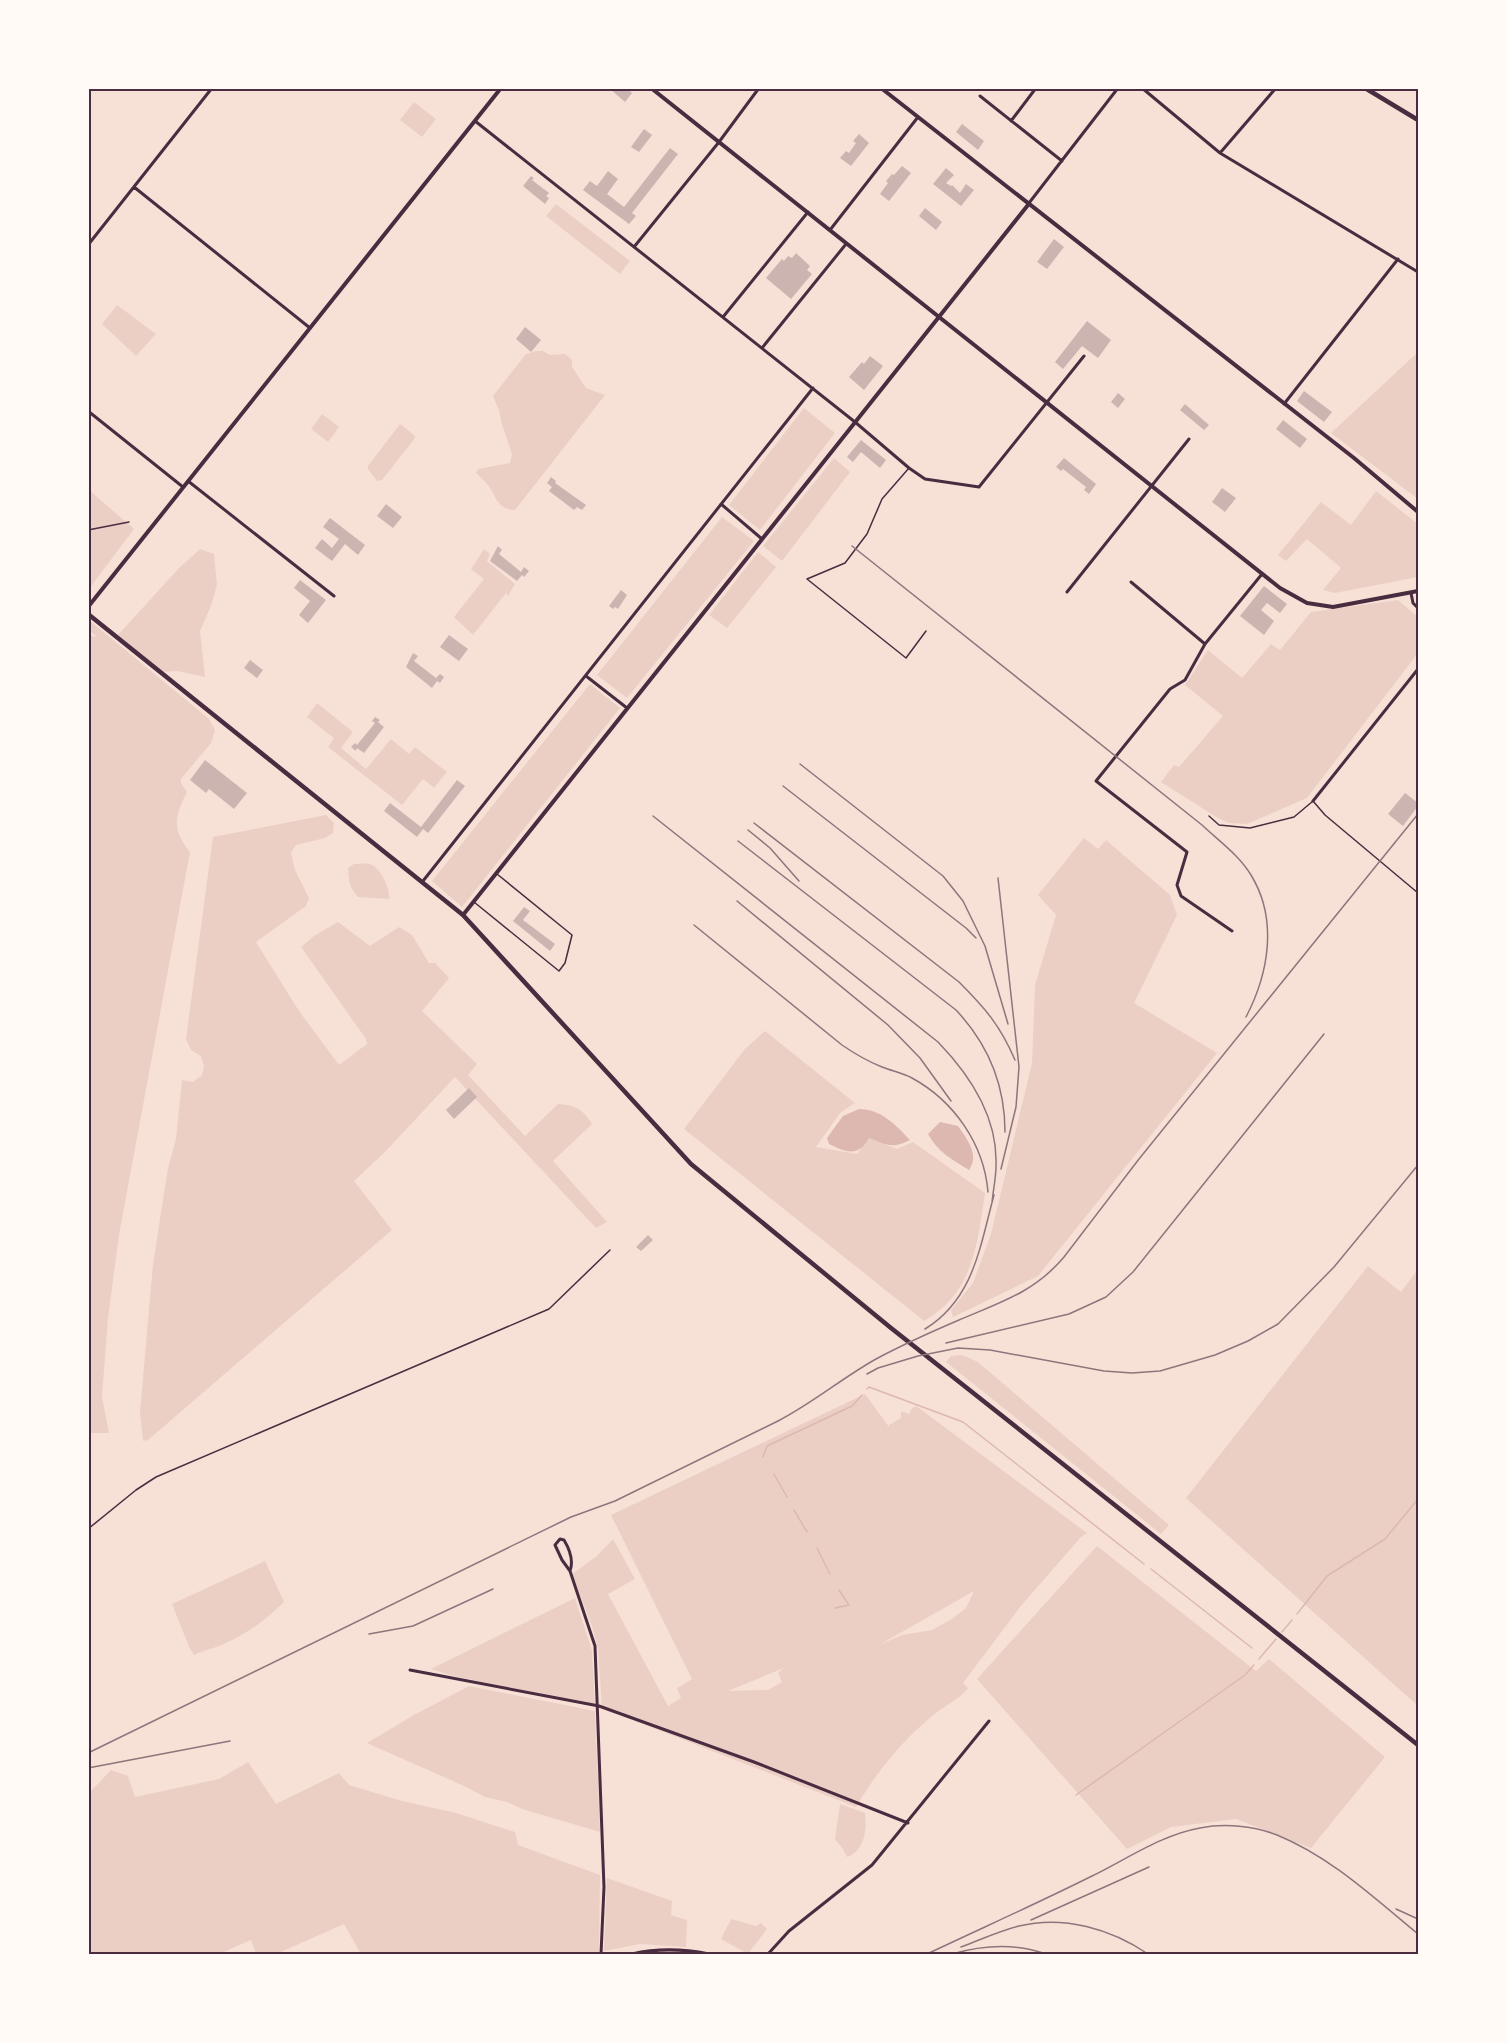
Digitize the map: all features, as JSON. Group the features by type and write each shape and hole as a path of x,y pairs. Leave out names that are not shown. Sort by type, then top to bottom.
{"main road":[{"path":"1365,88 1419,120"},
{"path":"88,614 423,880 463,915 691,1164 891,1328 1419,1745"}],"street":[{"path":"88,245 212,88"},
{"path":"88,607 501,88"},
{"path":"651,88 1280,588 1306,603 1333,607 1419,591"},
{"path":"634,247 719,142 759,88"},
{"path":"881,88 1419,512"},
{"path":"1011,121 1036,88"},
{"path":"463,915 1028,205 1118,88"},
{"path":"1142,88 1220,153 1419,272"},
{"path":"1145,92 1149,88"},
{"path":"1220,153 1276,88"},
{"path":"981,96 1062,161"},
{"path":"830,230 918,117"},
{"path":"475,121 925,479 979,487 1084,356"},
{"path":"134,187 310,328"},
{"path":"723,317 808,212"},
{"path":"762,348 846,244"},
{"path":"1284,404 1398,259"},
{"path":"423,880 813,388"},
{"path":"88,411 183,487"},
{"path":"1067,592 1189,439"},
{"path":"189,481 334,596"},
{"path":"721,504 762,539"},
{"path":"1232,932 1181,896 1177,885 1188,852 1096,781 1170,688 1185,681 1205,644 1262,574"},
{"path":"1131,582 1205,644"},
{"path":"1411,593 1413,603 1419,608"},
{"path":"1313,801 1419,669"},
{"path":"586,676 627,708"},
{"path":"570,1571 573,1563 568,1547 564,1540 560,1539 555,1545 570,1571 595,1646 604,1887 602,1954"},
{"path":"410,1670 599,1706 754,1762 908,1823"},
{"path":"768,1954 789,1931 872,1865 989,1721"},
{"path":"632,1954 649,1950 689,1950 709,1954"}],"lane":[{"path":"909,468 882,499 867,534 844,563 807,579 906,658 926,631"},
{"path":"1209,816 1219,825 1250,828 1294,817 1313,801 1325,815 1419,893"},
{"path":"474,902 559,971 565,963 572,934 496,873"},
{"path":"88,1529 136,1490 156,1477 549,1309 610,1250"}],"path":[{"path":"88,530 129,522"}],"shaded area":[{"path":"414,102 436,119 422,137 400,120"},
{"path":"556,204 630,261 620,274 546,216"},
{"path":"117,305 156,334 136,356 102,324"},
{"path":"543,351 550,355 565,354 572,360 572,367 586,388 605,395 515,510 500,504 487,484 476,473 478,469 510,463 512,454 493,396 526,354"},
{"path":"1418,352 1418,499 1331,433"},
{"path":"804,408 835,433 760,530 729,505"},
{"path":"322,414 339,427 328,442 311,429"},
{"path":"400,424 415,438 382,480 377,481 368,466"},
{"path":"834,458 850,472 782,561 763,546"},
{"path":"89,490 134,529 89,589"},
{"path":"1376,491 1418,524 1418,577 1335,593 1323,590 1341,568 1307,539 1286,561 1278,555 1321,502 1351,525"},
{"path":"722,517 754,541 627,698 597,675"},
{"path":"200,549 214,554 217,585 200,631 205,677 177,671 162,672 118,635 179,568"},
{"path":"484,549 490,554 487,561 515,584 508,596 506,593 473,635 454,617 484,579 471,569"},
{"path":"758,552 776,567 727,628 709,615"},
{"path":"1398,600 1418,617 1418,653 1307,798 1247,824 1229,823 1161,782 1174,765 1179,767 1223,716 1185,685 1208,650 1242,678 1271,644 1280,650 1311,612"},
{"path":"89,620 209,719 215,730 211,743 181,779 187,792 179,809 177,823 180,837 190,852 119,1235 108,1318 102,1397 109,1433 88,1433 89,633 96,636 89,630"},
{"path":"590,684 620,708 462,907 432,881"},
{"path":"317,703 353,732 341,748 366,769 391,739 409,754 415,747 447,772 434,788 423,779 402,805 328,747 334,738 307,717"},
{"path":"326,815 334,823 333,833 325,838 296,845 291,853 295,870 309,898 306,906 256,942 299,1011 339,1065 367,1044 366,1039 301,947 314,936 338,922 370,946 399,927 412,935 429,963 435,963 449,978 422,1011 477,1064 468,1075 525,1136 558,1104 578,1109 589,1119 592,1124 553,1161 607,1222 596,1228 455,1077 385,1152 354,1181 392,1230 148,1440 143,1441 140,1412 153,1264 168,1168 176,1139 182,1080 193,1082 202,1075 204,1066 201,1056 191,1050 186,1039 213,837"},
{"path":"1084,838 1098,849 1106,840 1170,895 1177,915 1134,1003 1217,1053 1038,1276 953,1317 951,1310 973,1283 991,1234 1032,1063 1035,985 1056,915 1038,895"},
{"path":"354,864 370,864 377,869 387,884 389,899 358,897 351,887 349,877 348,868"},
{"path":"765,1031 855,1103 840,1113 816,1147 857,1154 869,1138 897,1149 913,1142 985,1193 975,1249 963,1281 954,1296 924,1321 684,1129 745,1049"},
{"path":"859,1109 881,1115 910,1140 889,1145 869,1138 860,1148 851,1152 829,1144 827,1138 843,1116"},
{"path":"940,1122 958,1126 965,1136 973,1153 969,1170 951,1159 928,1134"},
{"path":"1368,1266 1401,1292 1418,1269 1418,1706 1186,1498"},
{"path":"962,1355 978,1362 1169,1525 1161,1534 946,1362 951,1356"},
{"path":"865,1394 889,1427 901,1418 901,1411 909,1414 916,1406 1087,1533 1020,1607 963,1683 968,1688 931,1717 899,1747 856,1807 602,1708 598,1649 592,1626 572,1574 597,1556 613,1539 635,1579 608,1594 668,1706 681,1698 677,1688 692,1679 611,1515","holes":["974,1591 966,1608 952,1619 932,1630 902,1635 879,1645","784,1668 778,1673 782,1682 768,1690 728,1691"]},
{"path":"1097,1546 1256,1671 1269,1659 1385,1757 1311,1848 1236,1819 1171,1827 1127,1849 977,1679"},
{"path":"265,1561 284,1602 242,1635 194,1655 172,1604"},
{"path":"575,1598 592,1651 595,1706 431,1669"},
{"path":"469,1686 595,1711 600,1832 485,1797 367,1743"},
{"path":"248,1762 276,1804 339,1773 349,1785 402,1801 456,1813 515,1832 518,1845 600,1875 599,1953 361,1954 344,1924 276,1954 256,1954 251,1940 219,1954 89,1954 88,1799 91,1791 111,1770 128,1776 135,1797 219,1779"},
{"path":"840,1804 865,1813 864,1839 858,1850 847,1857 835,1839"},
{"path":"607,1878 672,1901 671,1915 687,1920 686,1947 640,1944 604,1951"},
{"path":"731,1919 756,1926 761,1923 767,1929 748,1954 721,1939"}],"building":[{"path":"609,88 627,88 632,93 625,102"},
{"path":"962,124 984,141 978,150 956,132"},
{"path":"644,129 652,135 639,152 631,147"},
{"path":"859,134 869,143 851,166 840,158 846,151 849,153 856,143 853,141"},
{"path":"670,148 678,154 632,213 636,216 629,224 583,190 590,181 597,186 608,171 618,179 607,194 624,207"},
{"path":"902,166 911,173 889,201 880,194 888,183 886,181"},
{"path":"946,168 954,175 946,183 952,185 960,193 966,184 974,190 961,206 933,184"},
{"path":"531,176 534,178 532,180 549,193 545,204 523,186"},
{"path":"925,208 942,222 936,230 919,216"},
{"path":"1054,239 1064,247 1047,269 1037,262"},
{"path":"796,253 810,266 807,270 812,274 791,299 766,278 782,259 784,261 788,256 792,258"},
{"path":"1087,321 1111,340 1098,358 1082,346 1063,369 1055,362"},
{"path":"525,327 541,340 531,352 516,339"},
{"path":"870,356 883,366 864,390 849,377"},
{"path":"1304,391 1332,412 1324,422 1297,401"},
{"path":"1118,393 1125,399 1118,408 1111,402"},
{"path":"1185,404 1209,425 1204,430 1180,410"},
{"path":"1283,420 1307,439 1300,448 1276,429"},
{"path":"861,440 886,460 880,468 861,452 853,462 847,457"},
{"path":"1064,458 1096,484 1089,494 1084,490 1086,487 1063,469 1061,471 1056,467"},
{"path":"551,477 556,481 555,483 586,505 582,510 577,507 574,510 549,491 552,487 547,483"},
{"path":"1222,488 1236,498 1225,512 1212,502"},
{"path":"386,504 402,517 393,528 377,516"},
{"path":"330,518 365,545 358,555 345,544 332,561 315,548 322,539 332,548 339,539 323,527"},
{"path":"498,546 502,550 499,554 521,572 524,567 529,571 524,577 522,575 517,581 490,561"},
{"path":"300,580 326,600 308,623 299,615 310,601 294,588"},
{"path":"1264,586 1287,604 1280,613 1267,603 1261,610 1274,621 1264,635 1240,616"},
{"path":"621,590 627,595 618,609 615,607 613,609 609,606"},
{"path":"449,635 468,649 459,661 440,647"},
{"path":"413,653 418,656 414,661 436,678 440,674 444,677 440,683 437,681 432,688 406,667"},
{"path":"250,660 263,670 257,678 244,668"},
{"path":"375,717 384,727 364,753 357,748 356,751 351,747 355,743 357,745 375,723 372,721"},
{"path":"205,760 247,793 234,809 209,789 206,793 190,780"},
{"path":"457,780 465,786 428,833 423,829 417,837 384,811 390,803 421,827"},
{"path":"1405,793 1418,803 1418,806 1403,826 1388,814"},
{"path":"524,907 530,911 523,920 555,944 550,951 513,921"},
{"path":"469,1088 477,1097 454,1119 446,1110"},
{"path":"648,1235 653,1240 641,1251 636,1247"}],"waterway":[{"path":"867,1389 869,1387 963,1422 1144,1564"},
{"path":"763,1457 767,1446 852,1406 862,1395"},
{"path":"774,1474 787,1497"},
{"path":"1297,1614 1327,1576 1385,1539 1418,1499"},
{"path":"794,1510 807,1532"},
{"path":"817,1548 830,1574"},
{"path":"1151,1569 1252,1648"},
{"path":"835,1608 849,1605 839,1590"},
{"path":"1282,1632 1292,1620"},
{"path":"1259,1659 1276,1639"},
{"path":"1076,1795 1245,1675 1254,1665"}],"railway":[{"path":"852,546 1202,825 1241,861 1259,892 1265,910 1267,928 1265,964 1246,1017"},
{"path":"800,764 943,876 963,901 985,946 1008,1024"},
{"path":"783,786 976,938"},
{"path":"88,1753 571,1517 615,1501 778,1421 876,1359 1029,1288 1064,1257 1139,1159 1418,814"},
{"path":"653,816 938,1042 950,1055 980,1098 992,1131 996,1166 992,1203"},
{"path":"754,823 959,982 991,1018 1004,1037 1015,1060"},
{"path":"748,830 770,848 799,881"},
{"path":"738,841 956,1010 977,1037 993,1066 1002,1098 1005,1132"},
{"path":"998,878 1019,1067 1016,1107 1001,1169"},
{"path":"737,901 888,1025 920,1058 951,1101"},
{"path":"694,925 842,1045 871,1062 912,1078 941,1099 964,1126 973,1141 980,1157 988,1192"},
{"path":"946,1343 1069,1314 1106,1297 1133,1272 1324,1034"},
{"path":"867,1374 878,1368 918,1356 958,1348 990,1350 1104,1371 1132,1373 1160,1371 1215,1355 1248,1341 1278,1324 1334,1267 1418,1165"},
{"path":"925,1329 941,1317 965,1287 979,1252 994,1195"},
{"path":"369,1634 413,1626 493,1589"},
{"path":"88,1768 230,1741"},
{"path":"927,1954 1072,1886 1158,1842 1186,1831 1219,1826 1259,1829 1297,1844 1334,1866 1418,1934"},
{"path":"1031,1920 1149,1867"},
{"path":"1396,1909 1418,1919"},
{"path":"961,1947 1019,1926 1053,1922 1070,1923 1103,1931 1148,1954"},
{"path":"952,1954 999,1946 1023,1948 1046,1954"}]}
